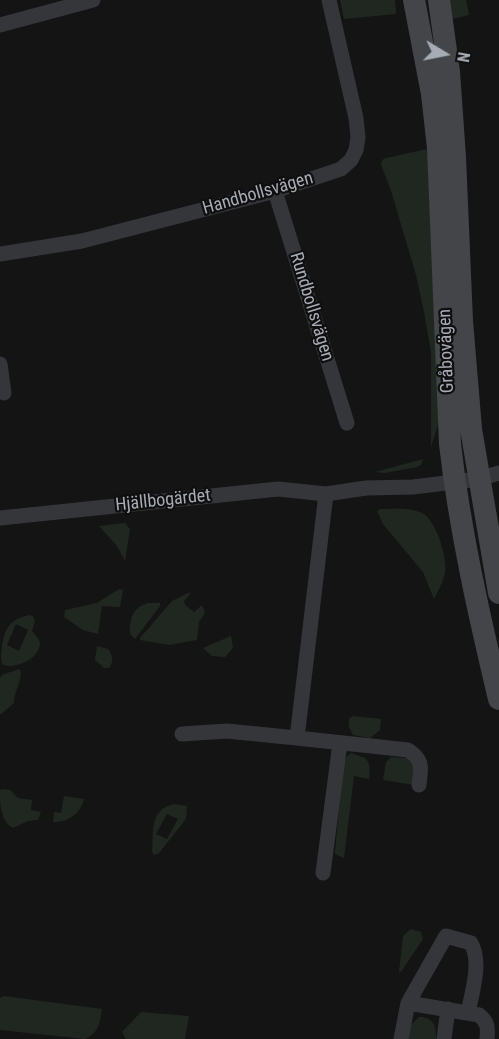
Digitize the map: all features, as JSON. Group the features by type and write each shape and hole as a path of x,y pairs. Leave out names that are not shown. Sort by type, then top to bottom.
{"main road":[{"name":"Gråbovägen","path":"414,0 432,94 438,147 450,444 454,483 472,587 499,699"},
{"name":"Gråbovägen","path":"439,0 449,72 462,321 471,429 489,476 499,593"}],"street":[{"path":"0,26 93,0"},
{"name":"Handbollsvägen","path":"0,254 82,241 275,191 341,169 351,160 356,150 358,136 329,0"},
{"name":"Rundbollsvägen","path":"275,191 347,423"},
{"path":"0,364 4,393"},
{"name":"Hjällbogärdet","path":"0,518 278,489 326,494 366,488 454,483 489,476"},
{"path":"297,738 326,494"},
{"path":"182,734 227,731 408,750 419,757 422,766 419,784"},
{"path":"323,873 340,743"},
{"path":"401,1039 408,1003 446,936 471,943 476,951 475,975 468,1012"},
{"path":"408,1003 479,1015 488,1027 486,1039"},
{"path":"444,1039 447,1009"}],"shaded area":[{"path":"340,0 395,0 396,14 344,19"},
{"path":"448,0 466,0 469,15 452,19"},
{"path":"427,149 442,424 438,425 431,447 431,352 424,312 416,275 381,164 386,158"},
{"path":"423,459 421,465 417,467 385,473 375,472"},
{"path":"380,509 417,511 432,523 445,559 445,573 434,599 423,572 383,524 377,511"},
{"path":"125,523 130,529 125,561 117,546 99,526"},
{"path":"119,589 123,590 120,607 102,606 98,634 83,630 64,617 65,610 97,603"},
{"path":"191,593 184,601 185,605 194,612 202,605 205,613 199,622 197,640 169,645 140,640 172,601"},
{"path":"148,603 160,603 160,606 135,639 130,634 131,618 138,608"},
{"path":"33,616 35,621 32,631 40,642 39,649 26,662 14,666 3,665 1,654 7,629 13,622 23,617","holes":["16,624 28,630 19,651 7,645"]},
{"path":"231,636 233,648 225,657 212,656 203,648"},
{"path":"97,646 108,649 111,654 112,660 109,668 104,668 95,660"},
{"path":"19,669 21,676 14,703 0,715 0,678 2,675"},
{"path":"353,716 381,719 380,730 370,738 353,735 349,727 349,719"},
{"path":"351,753 367,760 370,773 369,779 354,776 344,858 335,852 343,766 347,756"},
{"path":"391,757 406,758 413,764 414,785 383,780 386,762"},
{"path":"0,790 10,790 18,798 32,800 31,810 41,812 38,820 28,821 13,828 9,825 5,821 1,806"},
{"path":"64,796 84,799 77,813 69,819 53,822 54,812 61,813"},
{"path":"174,804 187,806 186,819 159,853 154,855 152,851 154,822 160,811","holes":["167,814 178,819 167,839 156,834"]},
{"path":"411,929 421,932 423,939 399,972 403,936"},
{"path":"4,996 102,1009 96,1030 85,1039 0,1030 0,998"},
{"path":"141,1012 189,1016 185,1039 126,1039 122,1032"},
{"path":"419,1017 431,1020 436,1030 436,1039 408,1039 411,1025"}]}
